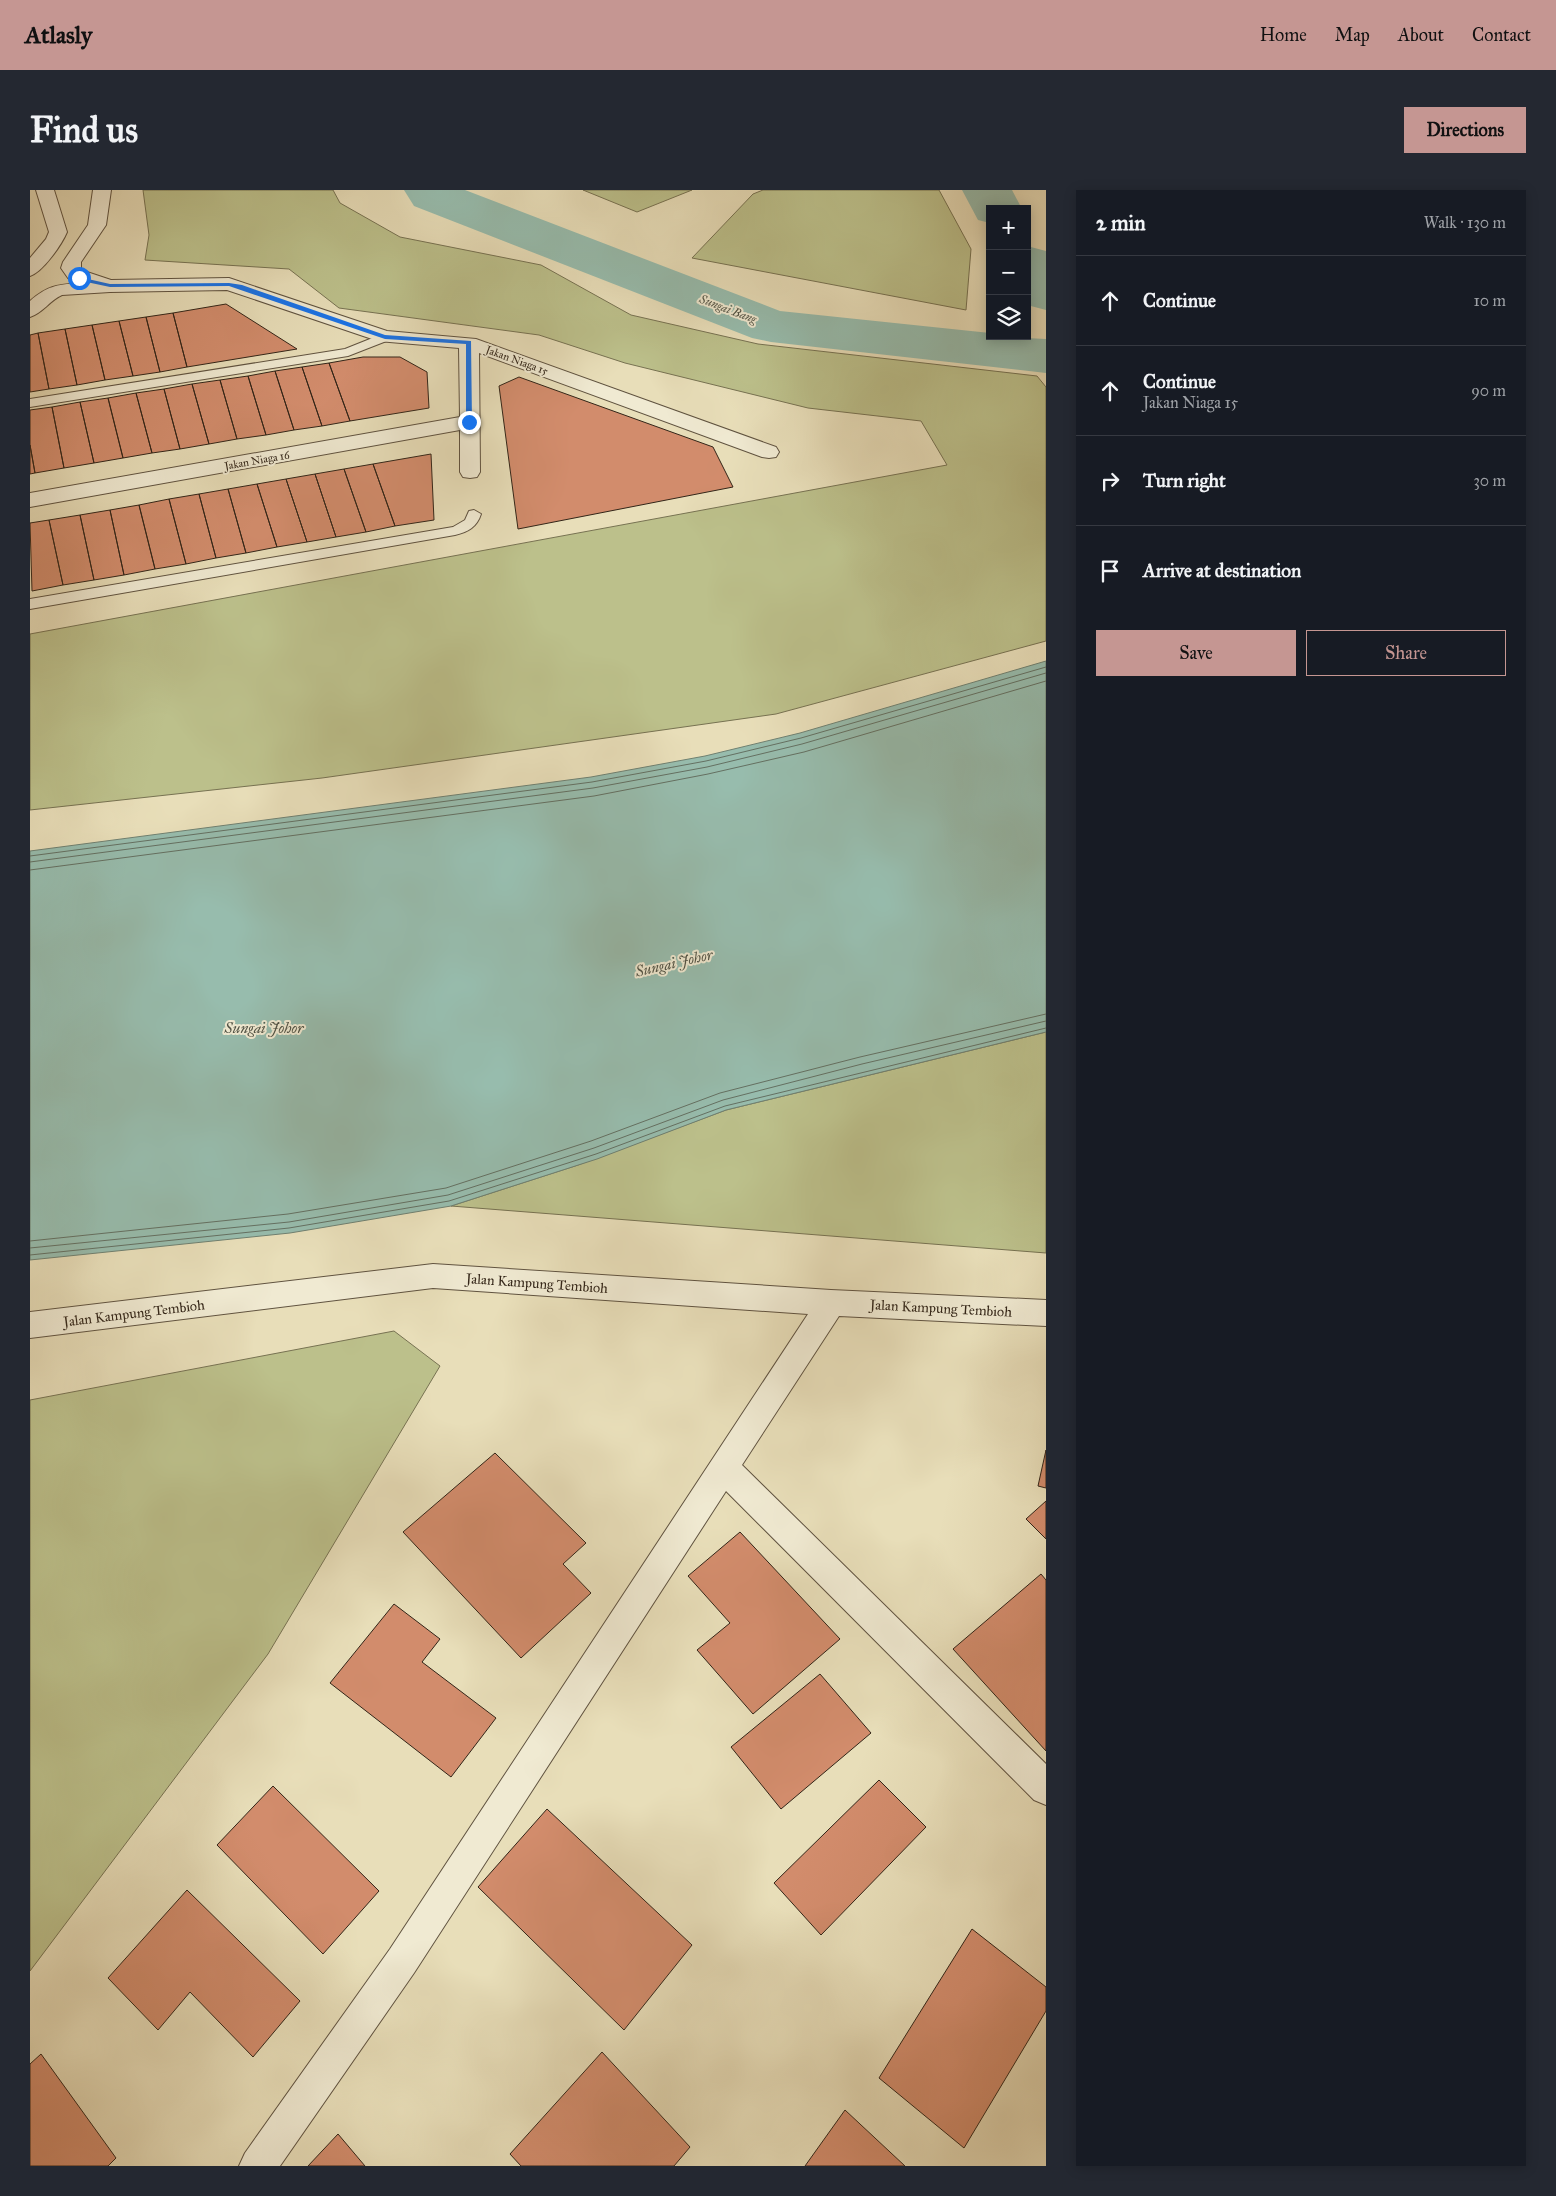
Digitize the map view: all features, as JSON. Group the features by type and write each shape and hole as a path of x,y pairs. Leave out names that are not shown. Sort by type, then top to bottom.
{"street":[{"path":"30,270 55,240 58,232 45,190"},
{"path":"102,190 97,224 70,266 72,273 79,278 110,286"},
{"name":"Jakan Niaga 15","path":"110,286 229,284 385,337 469,343 769,452"},
{"path":"30,311 48,294 59,290 110,286"},
{"path":"469,343 470,472"},
{"name":"Jakan Niaga 16","path":"38,499 469,422"},
{"name":"Jalan Kampung Tembioh","path":"30,1326 433,1276 830,1303 1046,1313"},
{"path":"258,2166 402,1961 830,1303"},
{"path":"723,1467 1046,1788"}],"lane":[{"path":"30,403 348,352 385,337"},
{"path":"30,604 455,531 469,524 474,514"}],"green space":[{"path":"143,190 333,190 340,203 400,237 541,265 631,315 758,344 1037,376 1046,387 1046,641 776,714 322,778 30,810 30,634 947,465 921,421 808,408 625,363 539,335 339,308 289,269 145,260 149,235"},
{"path":"583,190 692,190 637,212"},
{"path":"763,190 939,190 971,249 966,310 692,258 753,194"},
{"path":"1046,1032 1046,1253 451,1206 578,1165 726,1110"},
{"path":"394,1331 440,1366 268,1654 30,1971 30,1400"}],"water":[{"name":"Sungai Johor","path":"1046,661 1046,1032 726,1110 597,1159 451,1206 290,1233 30,1260 30,851 591,777 705,756 800,733"}],"building":[{"path":"226,304 297,349 187,367 173,313"},
{"path":"173,313 187,367 160,372 146,317"},
{"path":"146,317 160,372 133,376 119,321"},
{"path":"119,321 133,376 105,380 92,325"},
{"path":"92,325 105,380 77,385 65,329"},
{"path":"65,329 77,385 49,389 38,333"},
{"path":"38,333 49,389 30,392 30,335"},
{"path":"363,357 400,357 427,372 429,408 350,421 329,363"},
{"path":"329,363 350,421 322,426 302,367"},
{"path":"302,367 322,426 294,430 275,371"},
{"path":"275,371 294,430 266,435 248,376"},
{"path":"248,376 266,435 237,439 220,380"},
{"path":"519,377 713,447 733,487 518,529 499,386"},
{"path":"220,380 237,439 209,444 192,384"},
{"path":"192,384 209,444 180,449 164,389"},
{"path":"164,389 180,449 152,453 136,393"},
{"path":"136,393 152,453 123,458 108,398"},
{"path":"108,398 123,458 94,463 80,402"},
{"path":"80,402 94,463 64,468 52,407"},
{"path":"52,407 64,468 35,473 30,445 30,410"},
{"path":"30,445 35,473 30,474"},
{"path":"431,454 434,520 395,526 373,464"},
{"path":"373,464 395,526 366,532 344,469"},
{"path":"344,469 366,532 336,537 315,474"},
{"path":"315,474 336,537 307,542 286,479"},
{"path":"286,479 307,542 277,547 257,484"},
{"path":"257,484 277,547 246,553 228,489"},
{"path":"228,489 246,553 216,558 199,494"},
{"path":"199,494 216,558 186,564 169,499"},
{"path":"169,499 186,564 155,569 139,505"},
{"path":"139,505 155,569 124,575 110,510"},
{"path":"110,510 124,575 94,580 80,515"},
{"path":"80,515 94,580 63,585 49,520"},
{"path":"49,520 63,585 32,591 30,523"},
{"path":"1046,1450 1046,1488 1038,1486"},
{"path":"495,1453 586,1543 563,1564 591,1593 521,1658 403,1532"},
{"path":"1046,1501 1046,1539 1026,1519"},
{"path":"740,1532 840,1639 753,1714 697,1650 730,1623 688,1576"},
{"path":"1041,1574 1046,1580 1046,1751 953,1649"},
{"path":"394,1604 440,1639 422,1662 496,1718 451,1777 330,1683"},
{"path":"820,1674 871,1733 781,1809 731,1747"},
{"path":"879,1780 926,1827 821,1935 774,1883"},
{"path":"273,1786 379,1891 323,1954 217,1845"},
{"path":"547,1809 692,1945 624,2030 478,1887"},
{"path":"187,1890 300,2001 253,2057 190,1992 158,2030 108,1978"},
{"path":"972,1929 1046,1987 1046,2011 964,2148 879,2078"},
{"path":"602,2052 690,2147 674,2166 521,2166 510,2154"},
{"path":"41,2054 116,2158 108,2166 30,2166 30,2064"},
{"path":"845,2110 905,2166 805,2166"},
{"path":"338,2134 365,2166 308,2166"}],"waterway":[{"name":"Sungai Bang","path":"429,190 432,195 771,326 1046,356"},
{"path":"987,190 994,205"},
{"path":"1031,269 1046,294"}],"route":[{"path":"79,278 110,286 229,284 385,337 469,343 469,422"}]}
